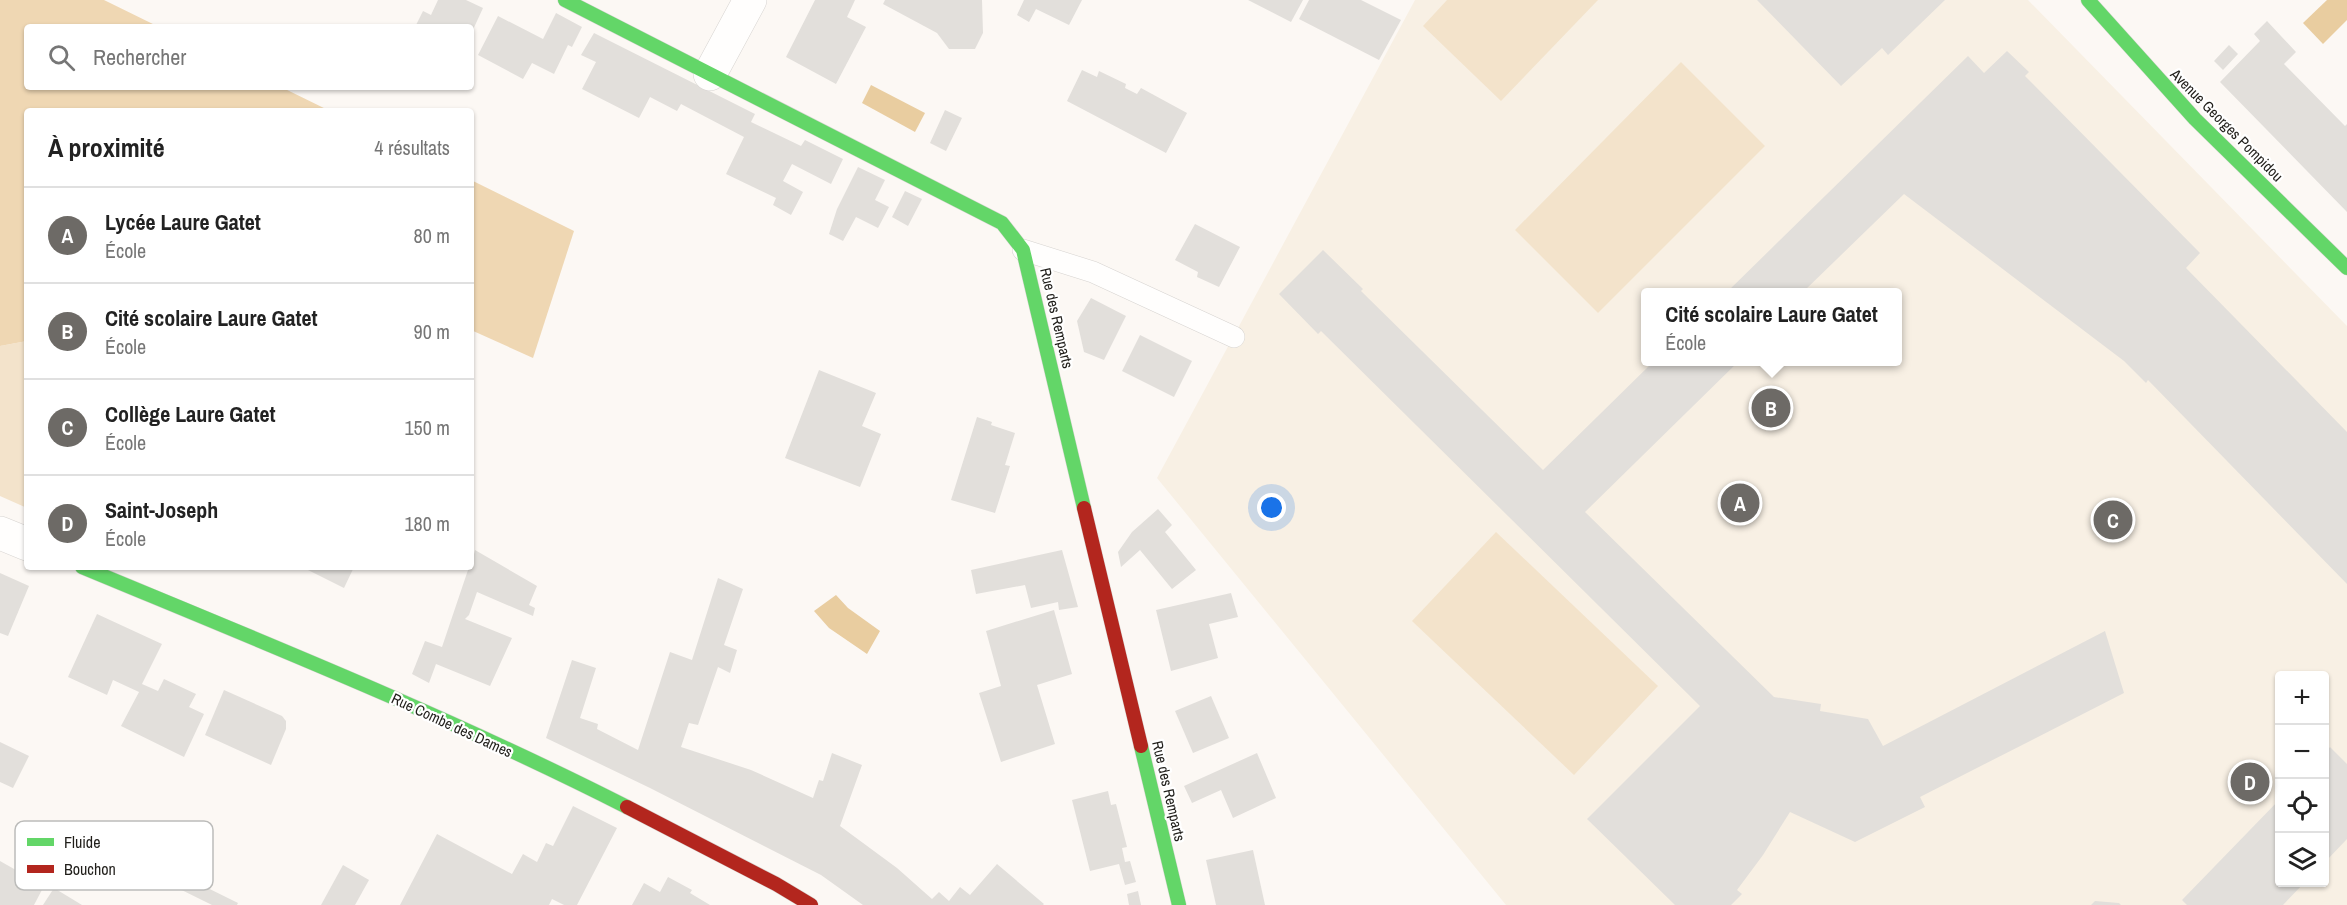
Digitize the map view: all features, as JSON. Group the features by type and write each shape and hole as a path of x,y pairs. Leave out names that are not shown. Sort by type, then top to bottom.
{"street":[{"name":"Rue des Remparts","path":"565,0 1002,223 1023,250 1179,905"},
{"path":"710,74 750,0"},
{"name":"Avenue Georges Pompidou","path":"2088,0 2195,118 2347,267"},
{"path":"0,533 24,543"},
{"name":"Rue Combe des Dames","path":"89,570 352,679 579,783 776,884 811,905"}],"lane":[{"path":"1023,250 1093,272 1234,337"}],"shaded area":[{"path":"0,0 104,0 153,24 24,24 24,90 287,90 324,108 24,108 24,342 0,346"},
{"path":"1415,0 2028,0 2347,326 2347,905 1506,905 1157,478"},
{"path":"1447,0 1598,0 1501,101 1423,26"},
{"path":"2327,0 2347,0 2347,20 2323,44 2303,23"},
{"path":"1681,62 1765,146 1598,313 1515,230"},
{"path":"871,85 925,113 915,132 862,103"},
{"path":"474,181 574,231 533,358 474,331"},
{"path":"24,342 24,507 0,496 0,346"},
{"path":"1496,532 1658,686 1574,775 1412,621"},
{"path":"836,595 848,608 880,631 867,654 829,628 814,611"}],"building":[{"path":"438,0 466,0 483,8 474,28 474,24 416,24 423,11 431,15"},
{"path":"815,0 855,0 847,17 866,27 836,84 786,57"},
{"path":"885,0 982,0 983,33 975,49 949,49 937,33 883,4"},
{"path":"1024,0 1082,0 1069,25 1036,9 1029,22 1017,15"},
{"path":"1248,0 1303,0 1291,22"},
{"path":"1309,0 1361,0 1401,20 1379,60 1299,19"},
{"path":"1757,0 1945,0 1888,55 1882,48 1841,86"},
{"path":"556,13 582,27 572,47 568,45 554,74 532,63 523,79 478,55 498,16 543,39"},
{"path":"2267,21 2296,52 2284,64 2345,126 2347,124 2347,212 2220,82 2260,41 2254,34"},
{"path":"594,33 755,114 751,122 801,146 805,140 843,159 831,184 792,164 783,181 803,192 791,215 773,205 776,198 726,174 744,137 681,104 677,111 650,97 639,118 582,89 596,62 581,55"},
{"path":"2229,45 2238,54 2223,70 2214,61"},
{"path":"2007,51 2029,72 2025,76 2200,253 2186,268 2347,432 2347,584 2148,380 2146,383 2124,361 1904,194 1807,288 1731,288 1968,56 1984,73"},
{"path":"1082,70 1097,77 1099,71 1126,84 1125,88 1137,94 1141,88 1187,113 1166,153 1067,101"},
{"path":"945,110 962,118 946,151 930,143"},
{"path":"858,167 885,180 875,200 889,207 878,228 856,217 843,241 829,234 837,209"},
{"path":"905,191 922,199 908,226 892,217"},
{"path":"1195,224 1240,247 1219,287 1197,277 1198,272 1175,260"},
{"path":"1323,250 1363,289 1361,291 1543,470 1649,366 1734,366 1585,512 1774,697 1821,704 1820,711 1868,719 1883,746 2105,631 2124,693 1920,797 1925,807 1855,842 1790,812 1763,855 1737,890 1742,894 1731,905 1675,905 1587,819 1700,706 1321,331 1318,334 1279,294"},
{"path":"1091,298 1126,316 1104,360 1084,352 1077,321"},
{"path":"1140,335 1192,361 1174,397 1122,371"},
{"path":"819,370 876,393 862,426 881,434 860,487 785,458"},
{"path":"977,417 992,422 991,425 1015,433 1005,465 1010,466 995,513 951,500"},
{"path":"1158,509 1172,525 1165,532 1196,570 1172,589 1140,550 1121,567 1118,552 1132,532"},
{"path":"475,550 537,586 529,605 535,608 533,616 477,592 469,615 465,619 512,638 490,686 436,664 429,683 412,674 425,641 442,647 468,570 474,570"},
{"path":"1062,550 1078,607 1059,610 1058,602 1031,608 1025,585 976,594 971,570"},
{"path":"308,570 353,570 344,588"},
{"path":"0,573 29,586 8,636 0,633"},
{"path":"718,578 743,589 724,645 737,650 730,673 718,667 698,725 689,723 681,747 751,770 813,798 819,780 823,781 832,753 862,765 840,826 897,868 932,899 939,892 949,901 960,887 970,895 997,864 1043,905 863,905 821,875 546,738 572,660 596,668 580,718 598,724 597,729 638,750 670,652 692,660"},
{"path":"1231,593 1238,617 1209,624 1218,658 1171,671 1156,610"},
{"path":"1054,610 1072,674 1037,685 1055,744 1001,762 979,693 1001,686 986,631"},
{"path":"97,614 162,644 142,684 158,691 164,679 196,694 189,707 204,714 184,757 121,726 139,692 113,680 107,695 68,677"},
{"path":"224,690 282,716 286,721 286,729 271,765 205,735"},
{"path":"1211,696 1229,738 1193,753 1175,711"},
{"path":"0,742 29,756 13,788 0,782"},
{"path":"2329,748 2347,764 2347,839 2329,858 2329,779"},
{"path":"1257,753 1276,798 1233,818 1221,790 1192,803 1184,786"},
{"path":"1108,791 1111,805 1116,804 1127,847 1122,848 1125,862 1130,861 1136,882 1125,885 1119,864 1090,871 1072,800"},
{"path":"2275,804 2275,887 2300,887 2283,905 2187,905 2182,900"},
{"path":"573,806 617,828 577,905 564,905 552,899 549,905 400,905 437,834 512,874 523,854 537,862 546,843 553,846"},
{"path":"1253,850 1265,905 1216,905 1206,860"},
{"path":"0,861 15,870 15,890 42,890 34,905 0,905"},
{"path":"343,865 369,880 355,905 321,905"},
{"path":"668,877 692,890 690,893 710,905 632,905 644,883 660,892"},
{"path":"53,890 57,890 82,905 43,905"},
{"path":"182,890 212,890 238,903 237,905 212,905"},
{"path":"1138,891 1141,905 1129,905 1127,894"},
{"path":"2095,901 2119,903 2121,905 2091,905"}],"traffic: fast":[{"path":"565,0 1002,223 1023,250 1084,508"},
{"path":"2088,0 2195,119 2347,268"},
{"path":"89,570 425,712 627,807"},
{"path":"1141,746 1179,905"}],"traffic: jam":[{"path":"1084,508 1141,746"},
{"path":"627,807 776,884 811,905"}],"place":[{"name":"Cité scolaire Laure Gatet","path":"1771,408"},
{"name":"Lycée Laure Gatet","path":"1740,503"},
{"name":"Collège Laure Gatet","path":"2113,520"},
{"name":"Saint-Joseph","path":"2250,782"}]}
